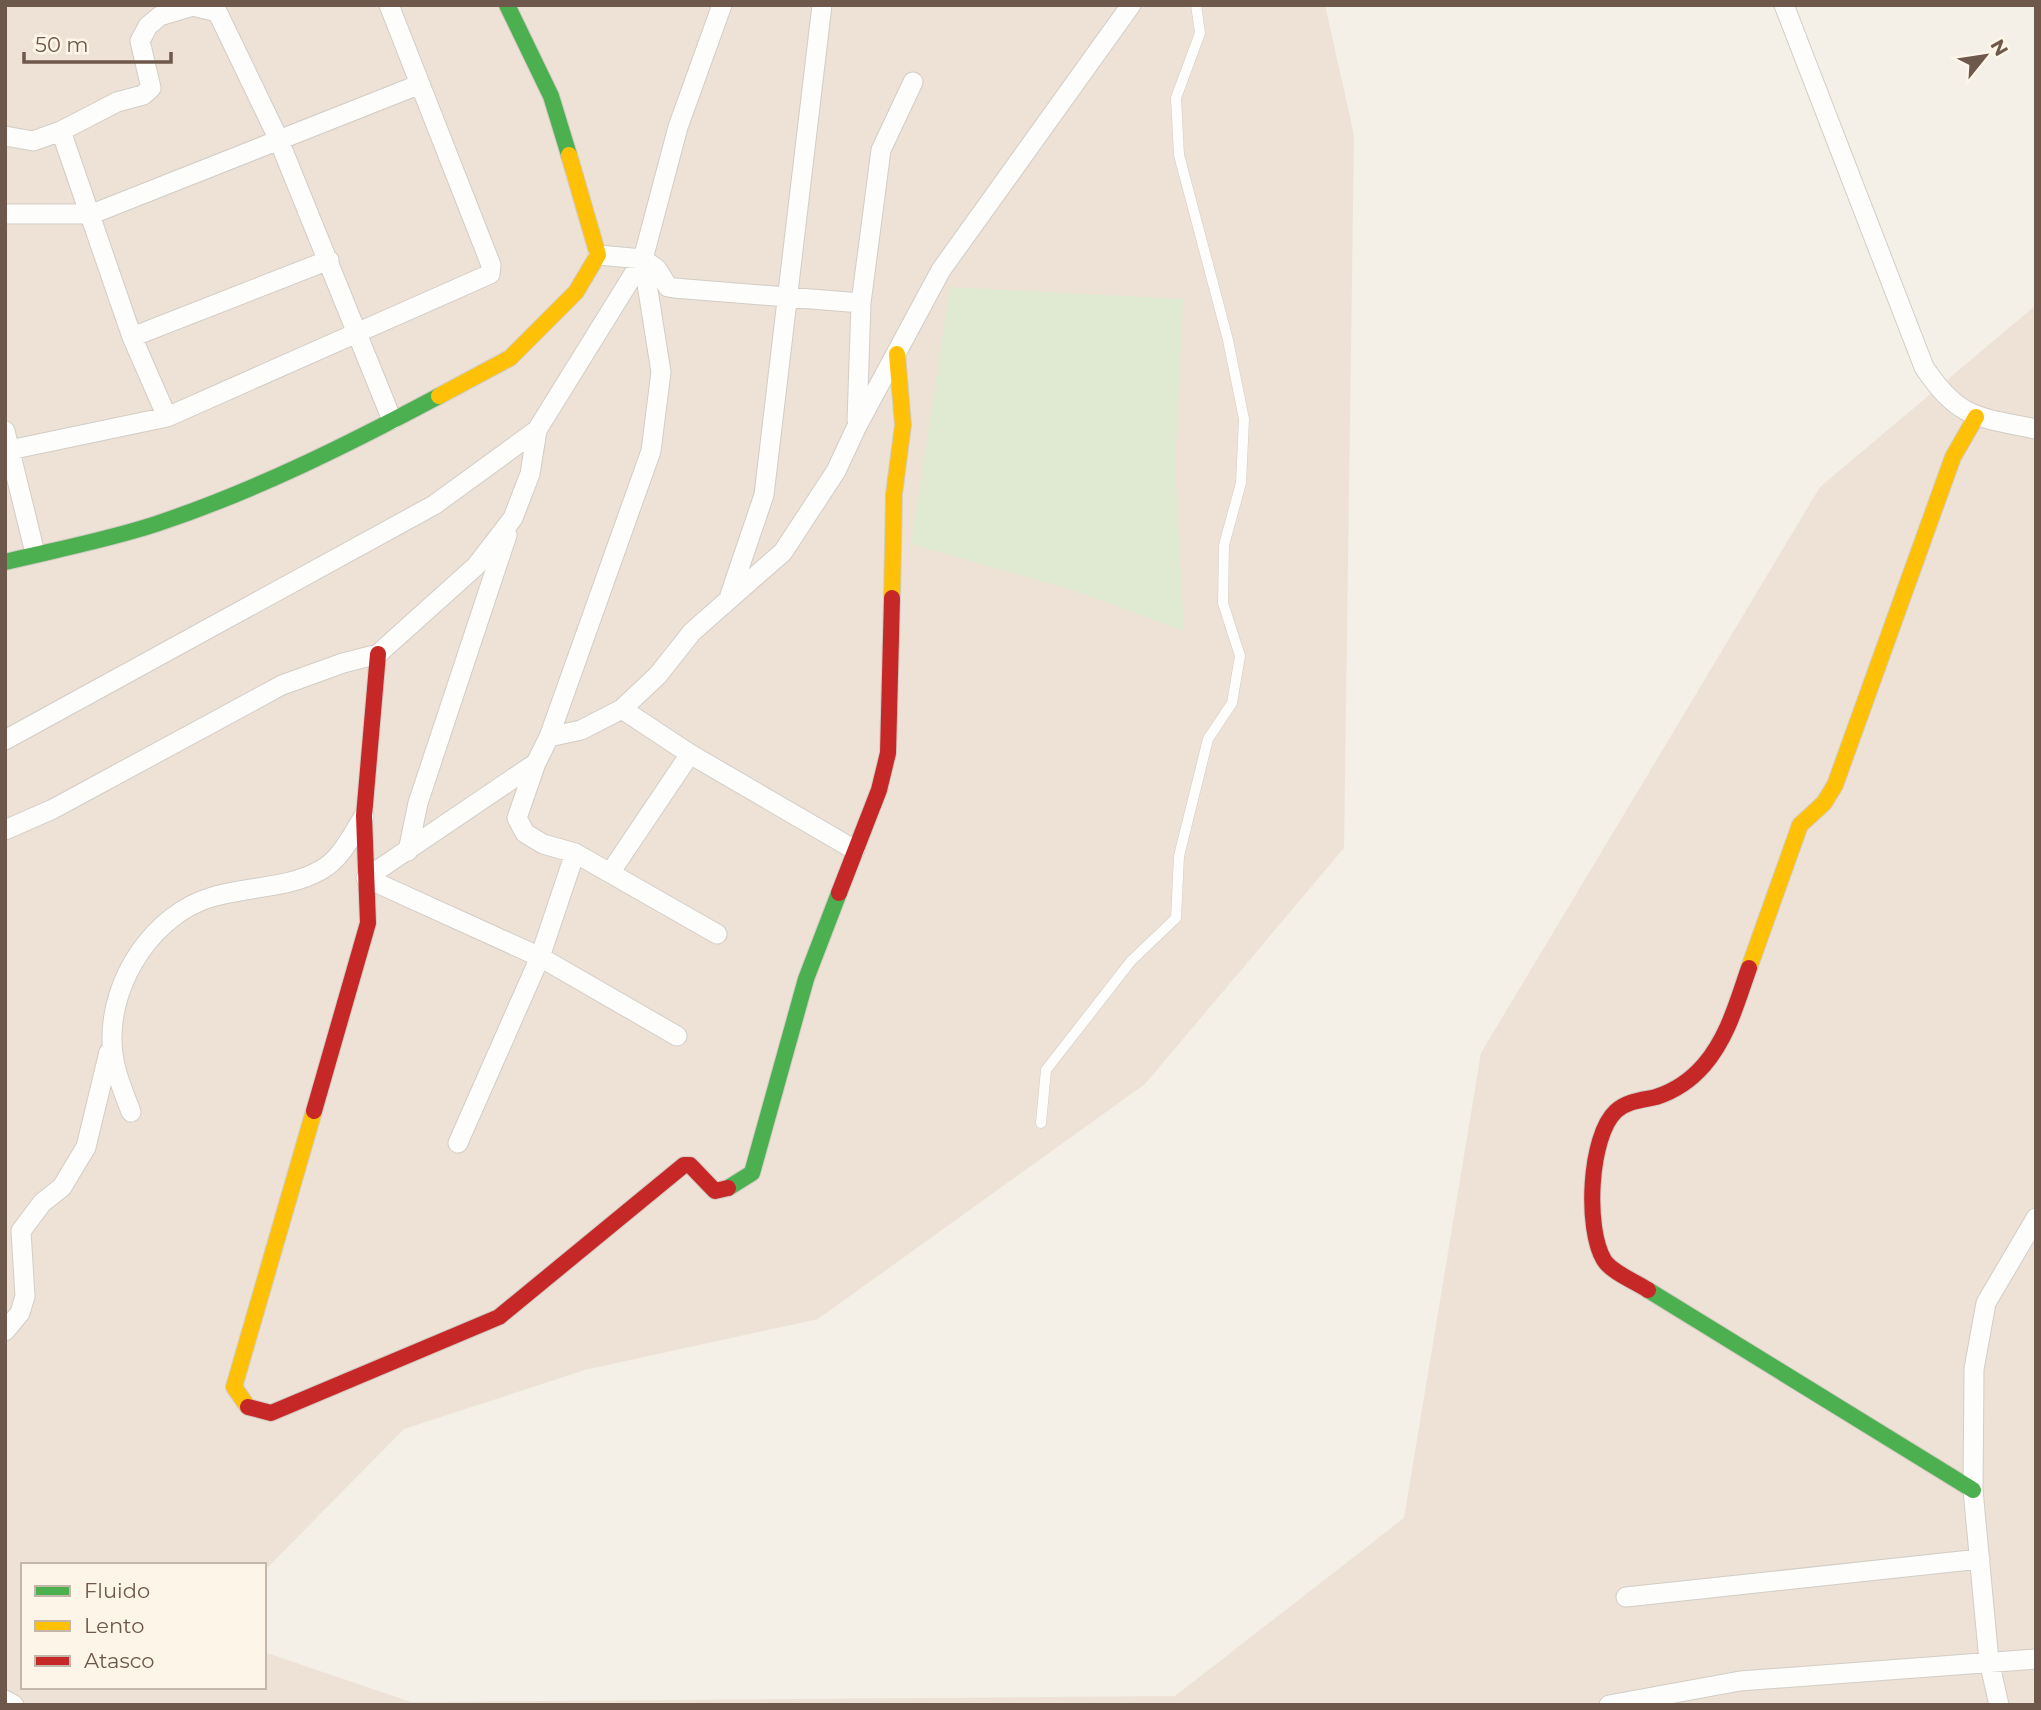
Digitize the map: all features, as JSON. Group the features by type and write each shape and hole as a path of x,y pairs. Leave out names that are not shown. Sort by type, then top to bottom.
{"street":[{"path":"35,553 7,444 167,417 359,334 492,271 389,5"},
{"path":"5,562 153,525 247,491 350,443 510,359 559,313 576,292 598,255 585,199 551,96 507,5"},
{"path":"5,740 434,505 537,430 643,259 678,127 722,5"},
{"path":"730,596 764,495 822,5"},
{"path":"549,737 581,730 622,709 658,675 692,632 783,552 836,471 857,426 941,270 1131,5"},
{"path":"1784,5 1924,367 1941,392 1956,407 1976,417 2036,429"},
{"path":"5,136 33,141 61,131 117,102 148,92 150,76 140,41 142,34 160,16 192,6 216,9 278,138 392,420"},
{"path":"857,426 861,303 881,150 914,82"},
{"path":"5,214 92,214 278,138 418,85"},
{"path":"61,131 92,214 132,337 167,417"},
{"path":"598,255 643,259 657,269 668,287 861,303"},
{"path":"643,259 661,372 652,451 517,818 525,833 543,844 575,853 717,934"},
{"path":"132,337 329,260"},
{"path":"378,654 370,720 364,817 368,923 234,1387 247,1407 271,1413 499,1317 684,1165 690,1165 715,1191 721,1192 752,1173 806,979 878,790 888,753 894,494 903,425 897,354"},
{"path":"1973,1490 1605,1263 1598,1253 1591,1202 1602,1137 1610,1115 1628,1102 1661,1096 1679,1087 1710,1059 1725,1036 1800,825 1824,803 1835,785 1953,457 1976,417"},
{"path":"408,851 418,803 530,474 537,430"},
{"path":"5,831 282,685 378,654 476,566 513,518"},
{"path":"622,709 690,754 855,850"},
{"path":"610,873 690,754"},
{"path":"366,878 536,763"},
{"path":"5,1331 20,1313 25,1296 22,1231 42,1203 62,1186 86,1147 123,987 138,953 163,922 185,906 214,896 295,882 323,869 336,859 364,817"},
{"path":"458,1143 540,957 575,853"},
{"path":"366,878 540,957 677,1036"},
{"path":"112,1039 116,1073 131,1112"},
{"path":"1999,1705 1989,1661 1973,1490 1974,1369 1986,1303 2036,1218"},
{"path":"1626,1597 1980,1559"},
{"path":"1609,1705 1740,1681 2036,1659"},
{"path":"5,1700 14,1705"}],"lane":[{"path":"1041,1123 1046,1070 1131,961 1176,918 1179,856 1209,739 1232,703 1240,656 1223,603 1224,545 1241,483 1244,419 1228,340 1179,155 1177,97 1200,33 1196,5"}],"shaded area":[{"path":"5,5 1325,5 1354,135 1344,848 1145,1084 818,1319 585,1370 404,1429 266,1569 266,1563 21,1563 21,1689 266,1689 266,1653 411,1702 1175,1696 1404,1518 1481,1053 1820,487 2036,305 2036,1705 5,1705"}],"green space":[{"path":"950,287 1183,299 1175,466 1184,631 1072,590 911,544"}],"traffic: fast":[{"path":"507,5 551,96 569,155"},
{"path":"5,562 119,535 193,511 300,466 439,396"},
{"path":"728,1188 752,1173 806,979 839,893"},
{"path":"1648,1290 1973,1490"}],"traffic: slow":[{"path":"439,396 510,358 576,292 598,255 569,155"},
{"path":"892,598 894,494 903,425 897,354"},
{"path":"1749,968 1800,825 1824,803 1835,785 1953,457 1976,417"},
{"path":"248,1407 234,1387 314,1111"}],"traffic: jam":[{"path":"839,893 879,790 888,753 892,598"},
{"path":"314,1111 368,923 364,816 378,654"},
{"path":"1648,1290 1612,1269 1604,1260 1598,1246 1592,1206 1595,1161 1600,1140 1607,1123 1620,1108 1670,1092 1704,1065 1726,1031 1749,968"},
{"path":"248,1407 271,1413 499,1317 684,1165 690,1165 715,1191 728,1188"}]}
